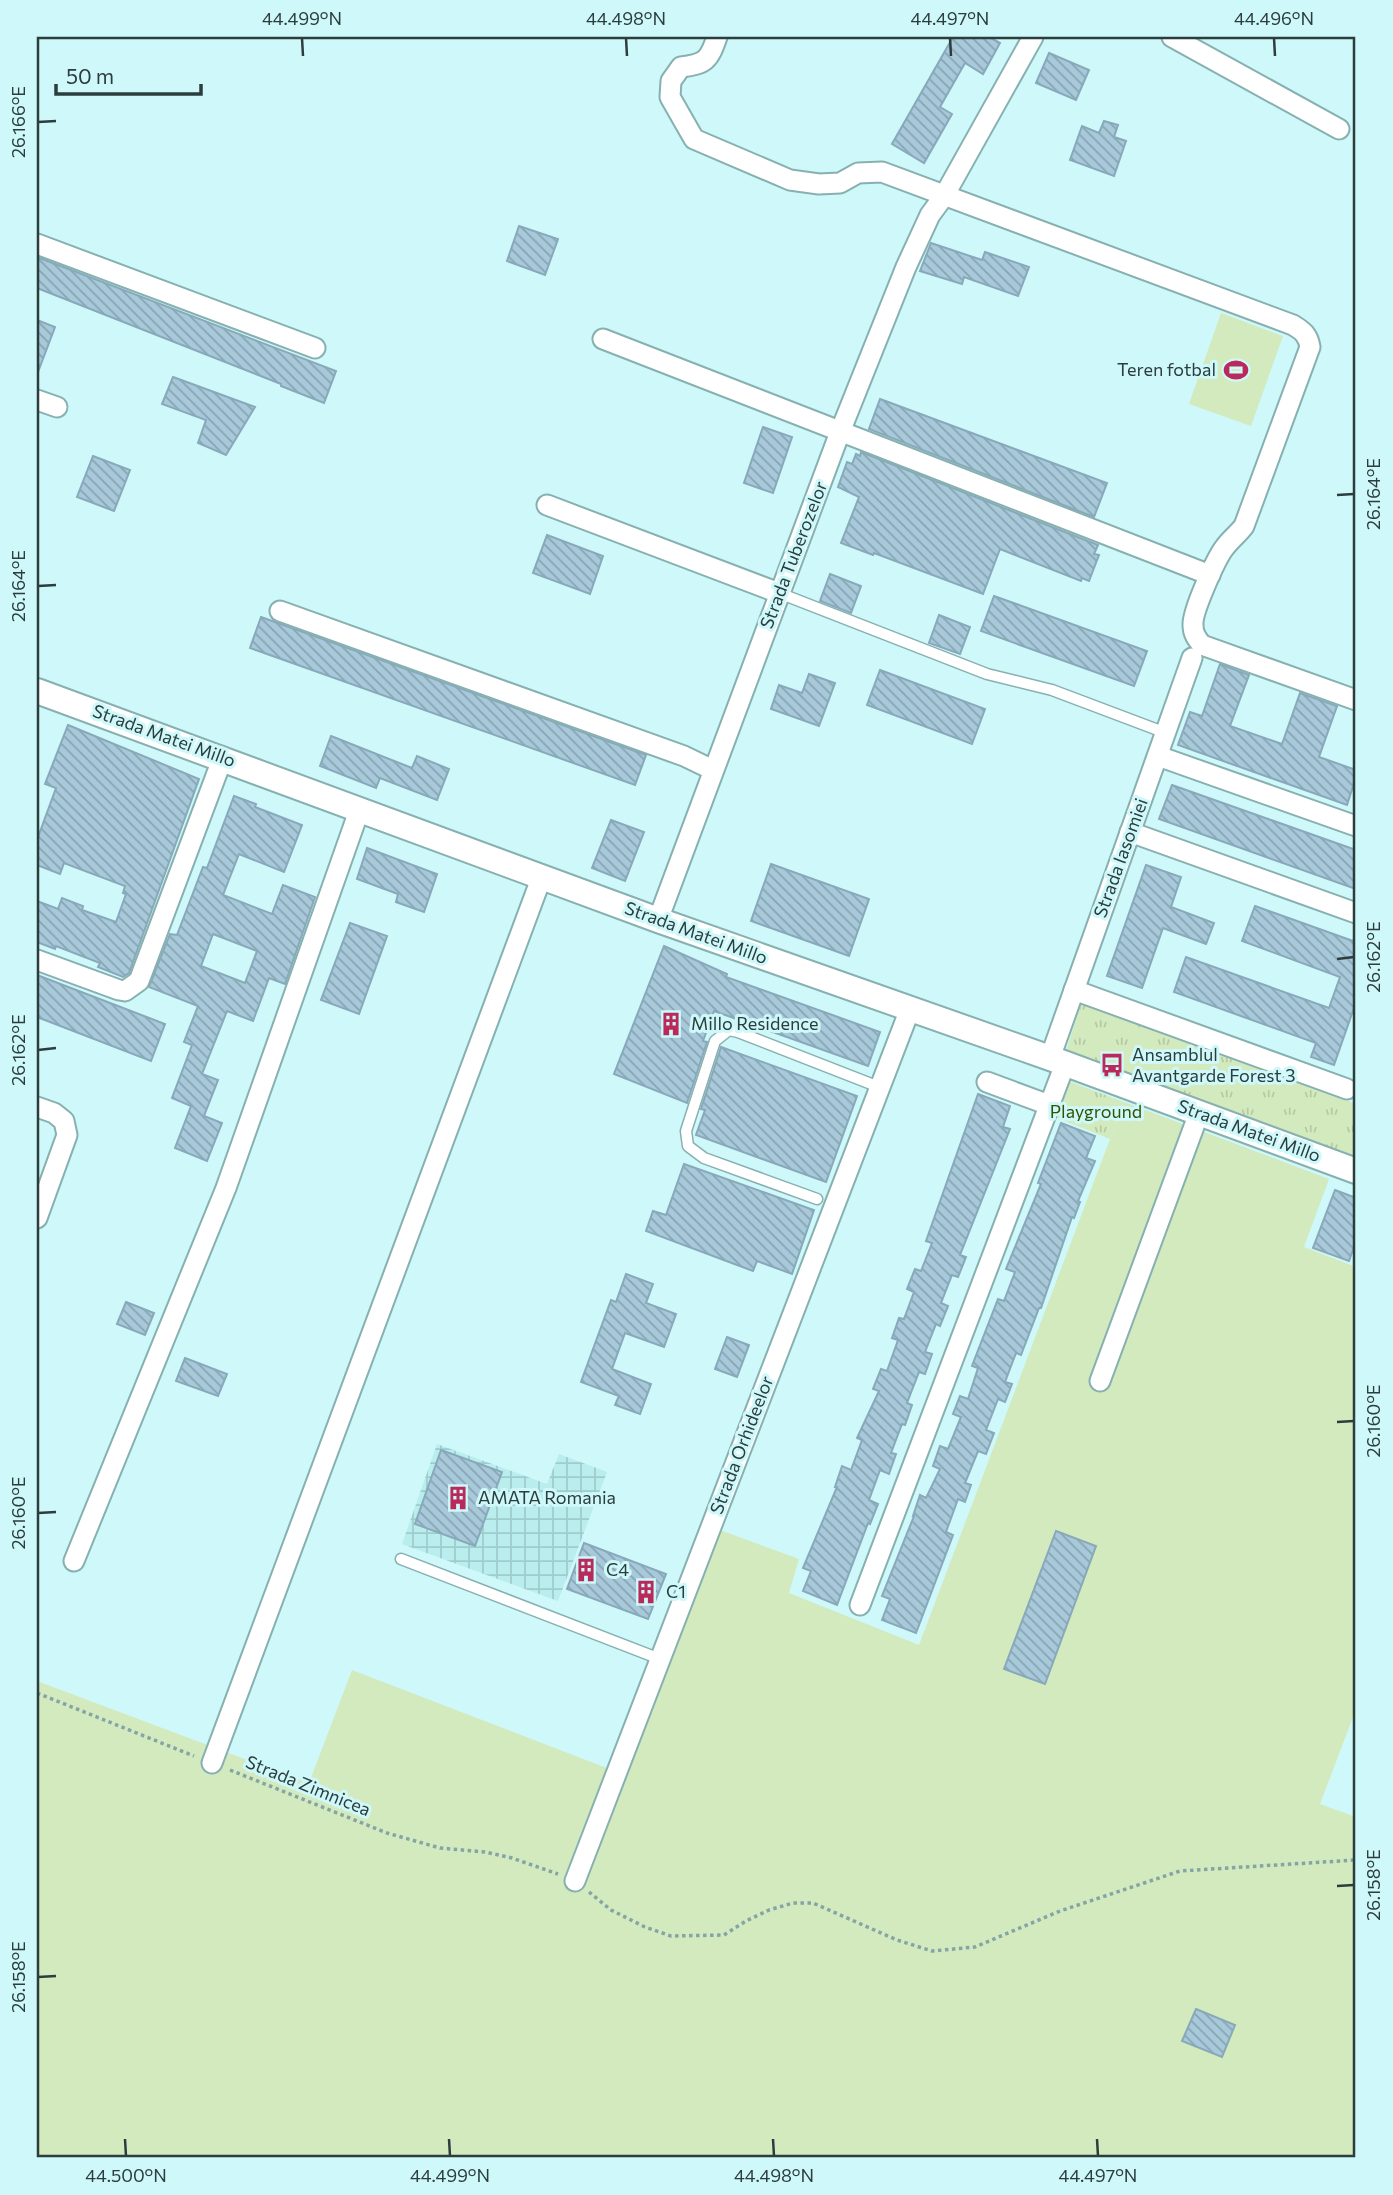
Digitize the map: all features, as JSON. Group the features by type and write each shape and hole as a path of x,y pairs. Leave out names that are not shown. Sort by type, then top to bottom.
{"street":[{"path":"717,37 710,56 699,65 681,67 671,82 670,97 694,139 790,180 830,184 840,183 858,173 882,173 1293,325 1308,338 1310,347 1244,526 1237,537 1225,546 1192,621 1197,652 1356,700"},
{"name":"Strada Tuberozelor","path":"658,920 840,432 906,267 930,215 944,196 1032,37"},
{"path":"1172,37 1339,129"},
{"path":"37,244 316,348"},
{"path":"603,339 1210,575"},
{"path":"37,400 57,407"},
{"path":"547,505 779,593"},
{"path":"280,611 684,756 713,769"},
{"name":"Strada Iasomiei","path":"859,1605 1049,1105 1074,990 1197,652"},
{"name":"Strada Matei Millo","path":"37,691 223,757 658,920 1057,1061 1356,1171"},
{"path":"1158,756 1356,825"},
{"path":"37,960 119,990 125,991 139,981 223,757"},
{"path":"74,1561 226,1188 360,808"},
{"path":"1130,832 1356,913"},
{"path":"212,1763 542,876"},
{"path":"1074,990 1347,1089"},
{"name":"Strada Orhideelor","path":"575,1881 909,1009"},
{"path":"987,1082 1049,1105"},
{"path":"37,1107 54,1113 64,1121 67,1135 37,1218"},
{"path":"1100,1381 1199,1113"}],"lane":[{"path":"779,593 986,674 1052,690 1167,733"},
{"path":"817,1199 705,1158 688,1146 686,1130 715,1041 729,1030 738,1032 879,1087"},
{"path":"401,1559 660,1660"}],"path":[{"name":"Strada Zimnicea","path":"37,1693 387,1833 440,1848 485,1852 539,1865 575,1881 611,1910 671,1936 723,1935 769,1910 793,1903 813,1903 897,1940 932,1951 975,1947 1060,1911 1180,1871 1356,1860"}],"shaded area":[{"path":"437,1444 547,1484 559,1454 607,1472 558,1601 402,1544"}],"green space":[{"name":"Teren fotbal","path":"1221,313 1283,336 1251,426 1189,404"},
{"name":"Playground","path":"1081,1004 1356,1104 1356,1163 1065,1054"},
{"name":"Playground","path":"1068,1081 1124,1102 1110,1139 1055,1117"},
{"path":"1124,1102 1329,1179 1304,1247 1356,1267 1356,1709 1320,1804 1356,1817 1356,2158 37,2158 37,1681 309,1783 352,1670 625,1775 720,1530 799,1559 789,1593 919,1645"}],"building":[{"path":"953,37 989,37 1000,43 983,74 965,63 940,107 952,114 924,163 892,144"},
{"path":"1049,53 1089,70 1076,100 1036,83"},
{"path":"1104,121 1118,125 1114,137 1126,141 1114,176 1070,160 1082,126 1099,133"},
{"path":"519,226 558,239 545,275 507,261"},
{"path":"931,243 982,260 985,252 1029,267 1018,296 964,277 962,284 920,271"},
{"path":"37,257 336,371 324,403 37,288"},
{"path":"37,320 55,327 38,372 37,372"},
{"path":"173,377 255,407 226,455 198,443 206,420 162,404"},
{"path":"880,399 1107,483 1094,517 869,429"},
{"path":"763,427 792,437 773,493 744,483"},
{"path":"861,452 1098,545 1094,554 1099,555 1089,581 1082,578 1081,581 1000,549 983,594 841,543 859,497 838,487 847,462 852,464 856,454 860,456"},
{"path":"93,456 130,470 114,511 77,497"},
{"path":"547,535 603,556 590,594 533,573"},
{"path":"830,574 861,586 851,613 820,601"},
{"path":"994,596 1147,651 1134,686 981,631"},
{"path":"939,615 970,627 960,654 929,643"},
{"path":"261,617 646,755 635,785 250,648"},
{"path":"1220,664 1249,675 1230,726 1282,744 1300,693 1337,706 1319,757 1356,770 1347,805 1178,745 1190,712 1202,716"},
{"path":"880,670 985,709 972,744 867,705"},
{"path":"809,674 835,683 819,726 771,709 779,685 802,693"},
{"path":"68,725 199,779 129,973 123,977 98,967 100,963 56,946 55,949 37,942 37,901 58,909 62,898 83,906 82,910 116,922 126,894 123,893 125,886 64,863 60,874 37,865 37,840 56,788 45,784"},
{"path":"331,736 412,768 417,756 449,769 437,800 380,778 376,788 320,766"},
{"path":"1172,785 1356,850 1356,889 1159,819"},
{"path":"234,796 302,825 284,872 239,854 223,895 272,914 283,885 315,897 285,984 269,978 253,1021 227,1011 202,1074 218,1080 204,1116 222,1123 207,1161 175,1148 191,1106 172,1098 192,1045 184,1042 198,1006 149,987 170,934 177,935 203,867 207,868","holes":["213,934 257,951 245,983 201,966"]},
{"path":"611,820 644,832 625,881 592,868"},
{"path":"367,848 437,874 424,912 396,902 398,894 357,879"},
{"path":"771,864 869,899 849,956 751,921"},
{"path":"1146,865 1181,877 1171,907 1214,923 1206,944 1163,928 1142,988 1107,976"},
{"path":"1255,906 1353,941 1356,937 1356,1002 1334,1065 1311,1057 1316,1043 1174,992 1186,957 1329,1008 1340,977 1242,941"},
{"path":"350,923 387,936 359,1014 321,1000"},
{"name":"Millo Residence","path":"664,946 727,974 726,977 880,1032 868,1066 714,1011 703,1041 707,1042 687,1103 614,1074"},
{"path":"37,975 165,1024 151,1061 37,1017"},
{"path":"721,1047 857,1096 826,1182 696,1135 705,1110 701,1109"},
{"path":"978,1094 1010,1106 1003,1127 1010,1129 960,1255 966,1257 958,1277 952,1275 941,1303 948,1306 940,1326 936,1324 925,1352 932,1354 925,1374 919,1372 907,1403 912,1405 891,1453 896,1454 889,1474 880,1470 869,1500 878,1504 870,1524 868,1523 837,1605 803,1591 811,1571 803,1568 837,1487 842,1466 851,1470 862,1440 857,1438 879,1391 873,1389 881,1369 887,1371 898,1340 892,1338 899,1318 904,1319 914,1292 907,1289 915,1269 921,1271 932,1243 926,1241"},
{"path":"1061,1123 1095,1136 1086,1158 1095,1161 1078,1201 1080,1202 1074,1218 1072,1217 1041,1308 1021,1355 1016,1353 1005,1382 1012,1384 1005,1402 998,1399 986,1430 994,1433 986,1454 978,1451 965,1483 971,1485 965,1502 958,1499 946,1532 953,1535 916,1633 882,1620 890,1599 882,1596 920,1495 926,1498 940,1469 933,1466 940,1446 948,1449 961,1417 953,1414 960,1396 968,1399 978,1368 972,1366 998,1299 1004,1301 1015,1272 1006,1269 1041,1184 1038,1183"},
{"path":"684,1164 814,1210 792,1274 757,1261 753,1271 646,1231 653,1211 666,1215"},
{"path":"1335,1190 1356,1198 1356,1241 1349,1261 1313,1248"},
{"path":"626,1274 653,1284 646,1303 676,1314 664,1347 625,1333 612,1369 651,1384 640,1414 615,1405 619,1396 581,1382 611,1300 616,1302"},
{"path":"126,1302 154,1313 145,1335 117,1324"},
{"path":"727,1337 749,1345 737,1377 715,1369"},
{"path":"185,1358 227,1374 218,1396 176,1381"},
{"name":"AMATA Romania","path":"441,1450 502,1472 475,1546 415,1524"},
{"path":"1056,1531 1096,1546 1045,1684 1004,1669"},
{"path":"584,1543 666,1574 648,1619 567,1589"},
{"path":"1196,2009 1235,2025 1222,2057 1182,2041"}],"place":[{"name":"Teren fotbal","path":"1236,370"},
{"name":"Millo Residence","path":"671,1024"},
{"name":"Ansamblul Avantgarde Forest 3","path":"1112,1065"},
{"name":"AMATA Romania","path":"458,1498"},
{"name":"C4","path":"586,1570"},
{"name":"C1","path":"646,1592"}]}
